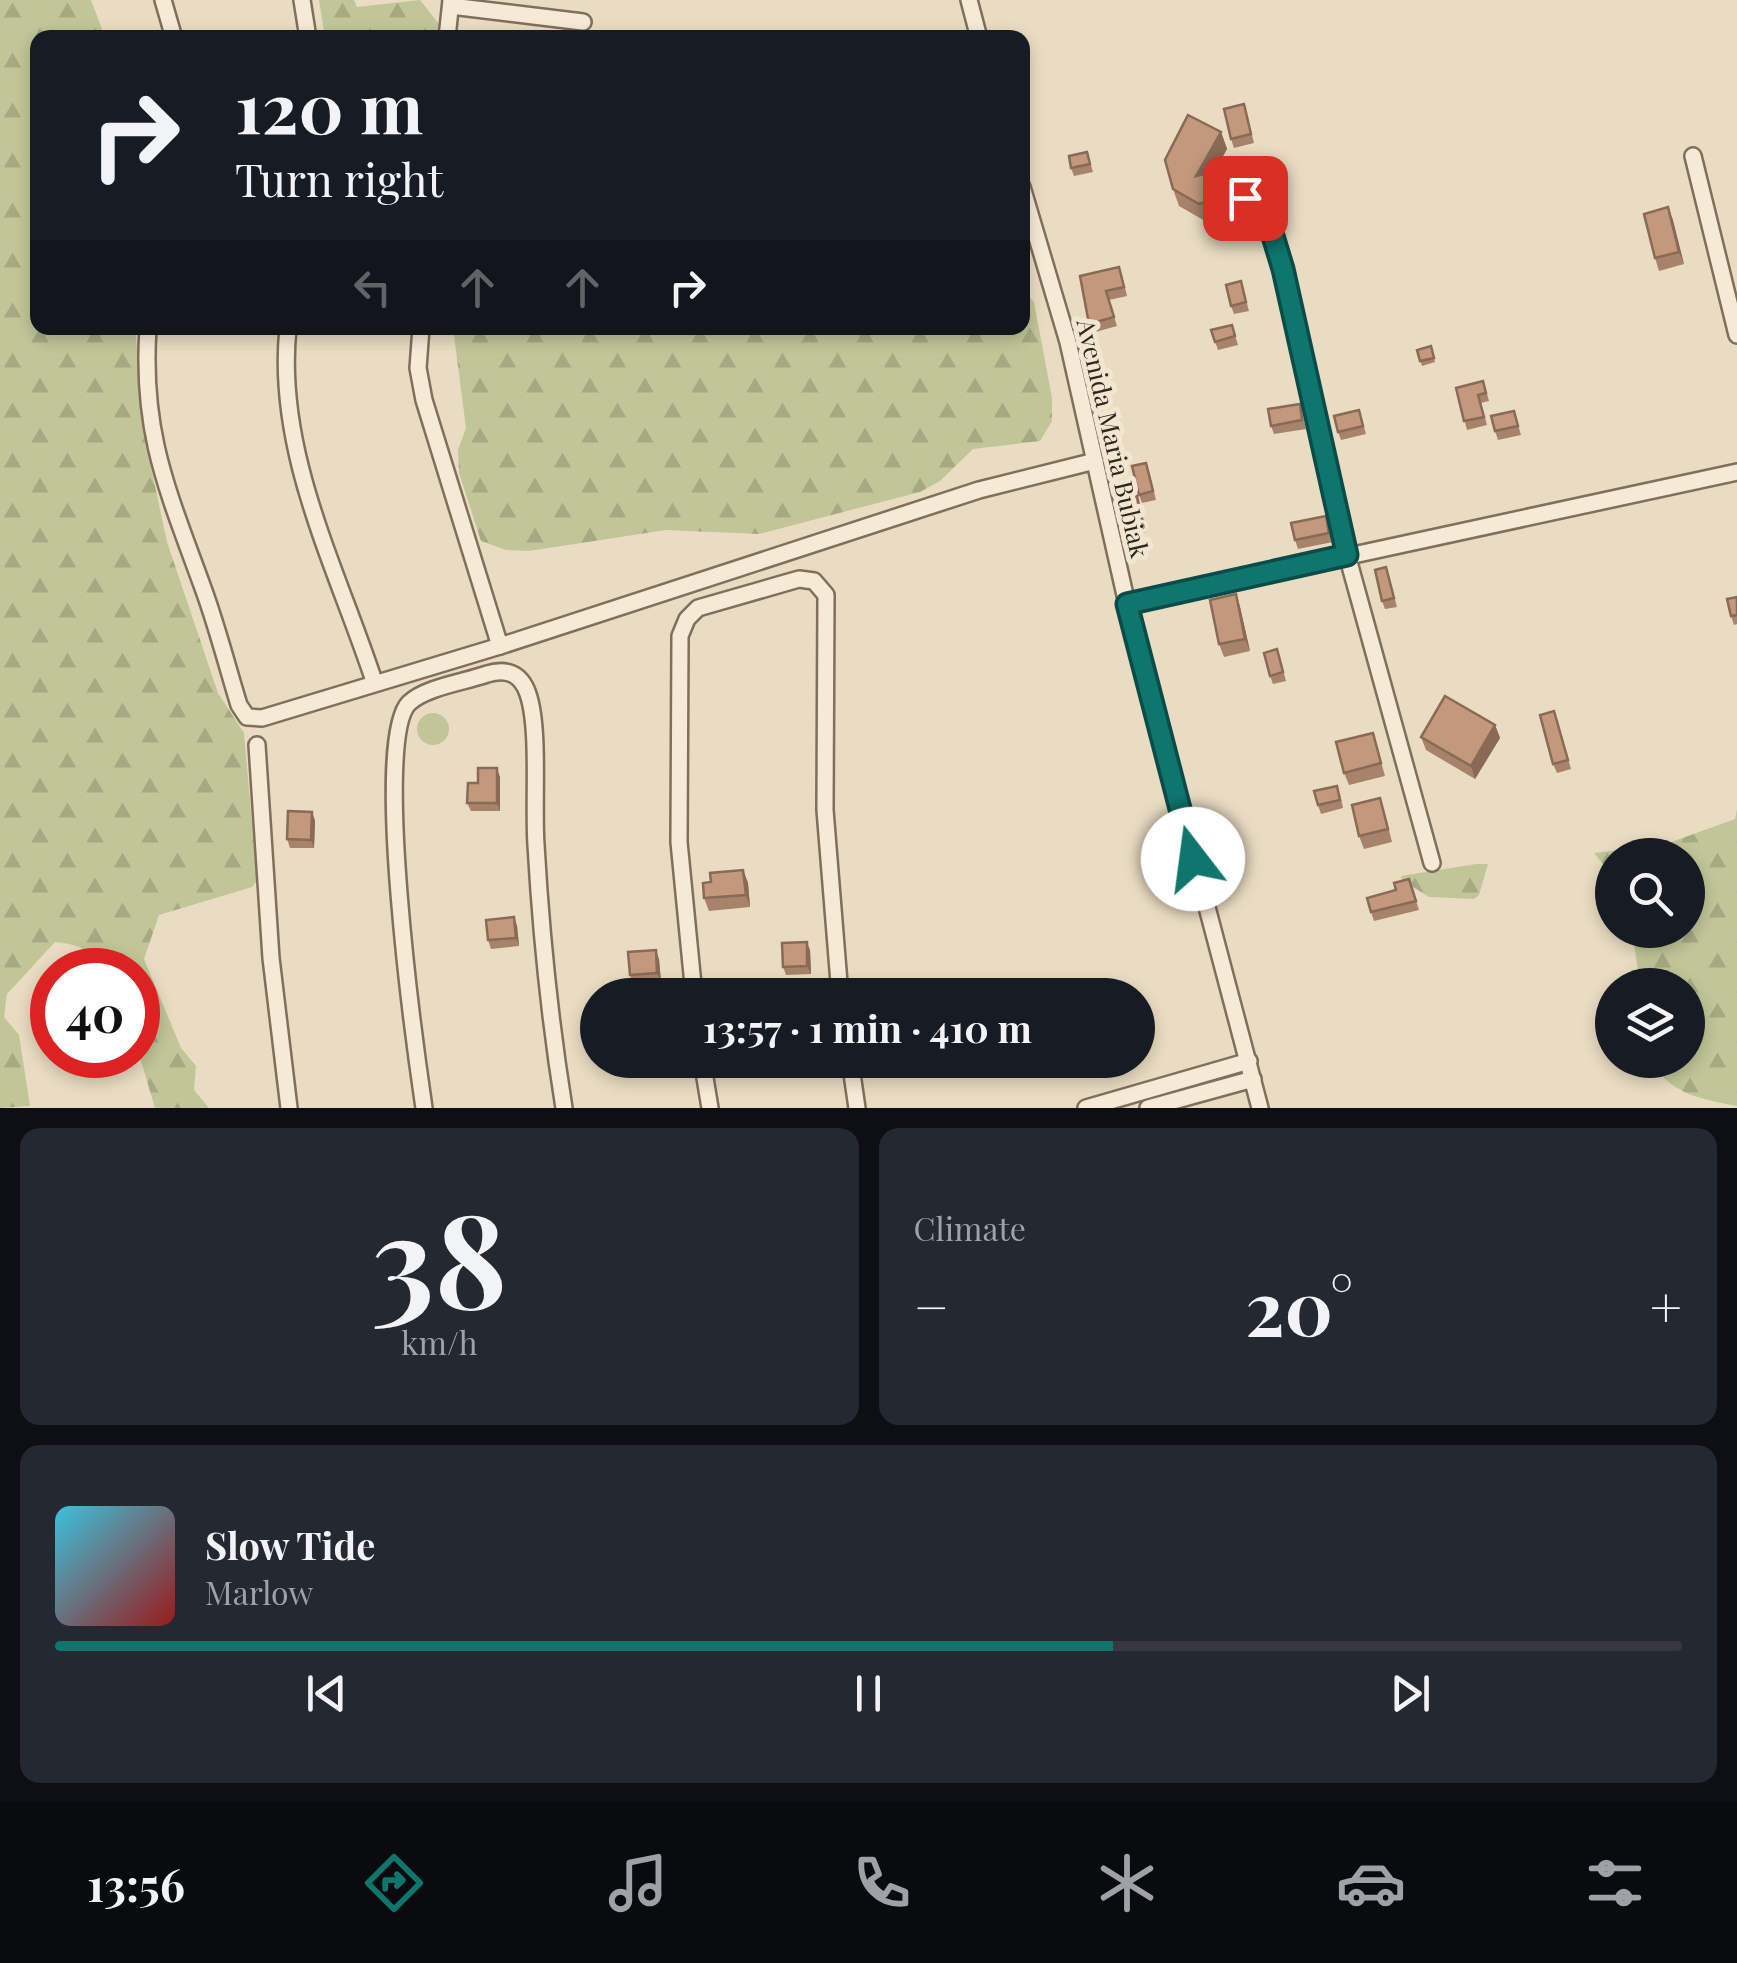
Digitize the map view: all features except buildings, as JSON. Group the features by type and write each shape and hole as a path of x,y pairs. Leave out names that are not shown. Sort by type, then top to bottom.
{"street":[{"path":"162,0 171,30"},
{"path":"302,0 307,30"},
{"path":"968,0 977,30"},
{"path":"448,30 451,3 582,22"},
{"path":"1693,156 1737,334"},
{"path":"1236,194 1260,203 1265,210 1283,269 1347,555 1432,864"},
{"name":"Avenida Maria Bubiak","path":"1030,215 1068,342 1127,604 1260,1108"},
{"path":"148,335 147,384 164,490 204,589 239,706 248,717 262,718 500,646 979,490 1095,461"},
{"path":"287,335 284,380 290,433 374,681"},
{"path":"420,335 418,368 424,400 500,646"},
{"path":"1127,604 1737,472"},
{"path":"692,978 679,842 680,636 687,619 698,608 799,579 814,581 826,594 825,810 839,978"},
{"path":"424,1108 405,970 396,830 395,757 402,717 409,703 427,694 501,670 516,674 529,696 552,1038 564,1108"},
{"path":"257,746 271,958 289,1108"},
{"path":"1086,1108 1249,1061"},
{"path":"705,1078 710,1108"},
{"path":"853,1078 857,1108"},
{"path":"1148,1108 1253,1079"}],"green space":[{"path":"0,0 91,0 102,30 30,30 30,335 136,335 146,444 167,542 218,693 244,733 257,881 252,887 159,915 148,948 80,948 55,942 49,948 30,948 30,969 7,994 4,1017 19,1035 30,1106 0,1108"},
{"path":"319,0 354,0 357,7 420,0 439,24 439,30 324,30"},
{"path":"1030,298 1052,398 1052,421 1040,441 973,449 940,481 920,492 759,534 666,530 529,551 506,550 481,541 459,473 458,450 466,428 454,335 1030,335"},
{"path":"433,713 445,717 449,729 445,741 433,745 421,741 417,729 421,717"},
{"path":"1737,809 1737,1106 1700,1098 1664,1078 1705,1078 1705,968 1638,968 1635,948 1705,948 1705,838 1682,838 1735,819"},
{"path":"1488,864 1479,895 1474,899 1429,897 1401,876"},
{"path":"160,997 181,1048 196,1066 194,1090 209,1108 155,1108 146,1078 160,1078"}],"route":[{"path":"1193,859 1127,604 1347,555 1283,269 1265,210 1260,203 1245,198"}]}
